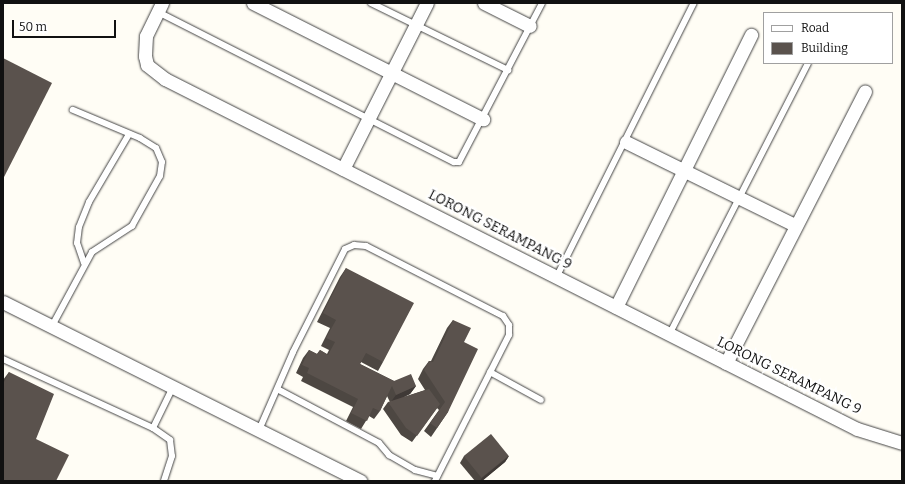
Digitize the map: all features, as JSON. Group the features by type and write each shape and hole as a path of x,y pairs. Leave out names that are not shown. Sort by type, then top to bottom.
{"street":[{"path":"253,3 483,119"},
{"path":"343,170 427,3"},
{"path":"484,3 530,26"},
{"name":"LORONG SERAMPANG 9","path":"160,8 146,36 145,47 147,65 154,72 343,170 557,276 669,335 857,429 902,443"},
{"path":"616,307 686,171 751,35"},
{"path":"726,363 795,225 865,91"},
{"path":"626,142 740,196 795,225"},
{"path":"3,302 361,481"}],"lane":[{"path":"371,3 508,70"},
{"path":"160,8 369,119 454,162 459,162 483,119 542,3"},
{"path":"557,276 626,142 694,3"},
{"path":"669,335 807,64"},
{"path":"52,326 84,263 102,244 122,235 132,226 160,176 162,162 156,148 129,134 73,110"},
{"path":"84,263 77,243 79,227 89,202 129,134"},
{"path":"259,430 279,390 293,352 345,249 354,245 366,246 503,316 509,325 509,335 436,479 415,470 389,455 379,443 279,390"},
{"path":"3,359 153,428 170,440 172,456 164,481"},
{"path":"490,372 541,400"},
{"path":"153,428 173,387"}],"building":[{"path":"3,58 52,83 3,179"},
{"path":"346,268 414,303 383,362 366,353 360,364 394,381 411,374 416,386 396,395 392,386 380,411 373,408 367,421 351,413 358,399 307,373 309,368 302,365 309,350 317,354 320,350 328,355 335,342 326,338 336,320 323,313"},
{"path":"453,320 471,328 464,342 478,349 448,412 437,428 430,423 445,402 424,370 429,361 433,362"},
{"path":"9,372 54,394 36,439 69,455 56,481 3,481 3,384"},
{"path":"429,389 440,404 417,436 406,428 388,402"},
{"path":"491,434 509,456 481,478 464,456"}]}
